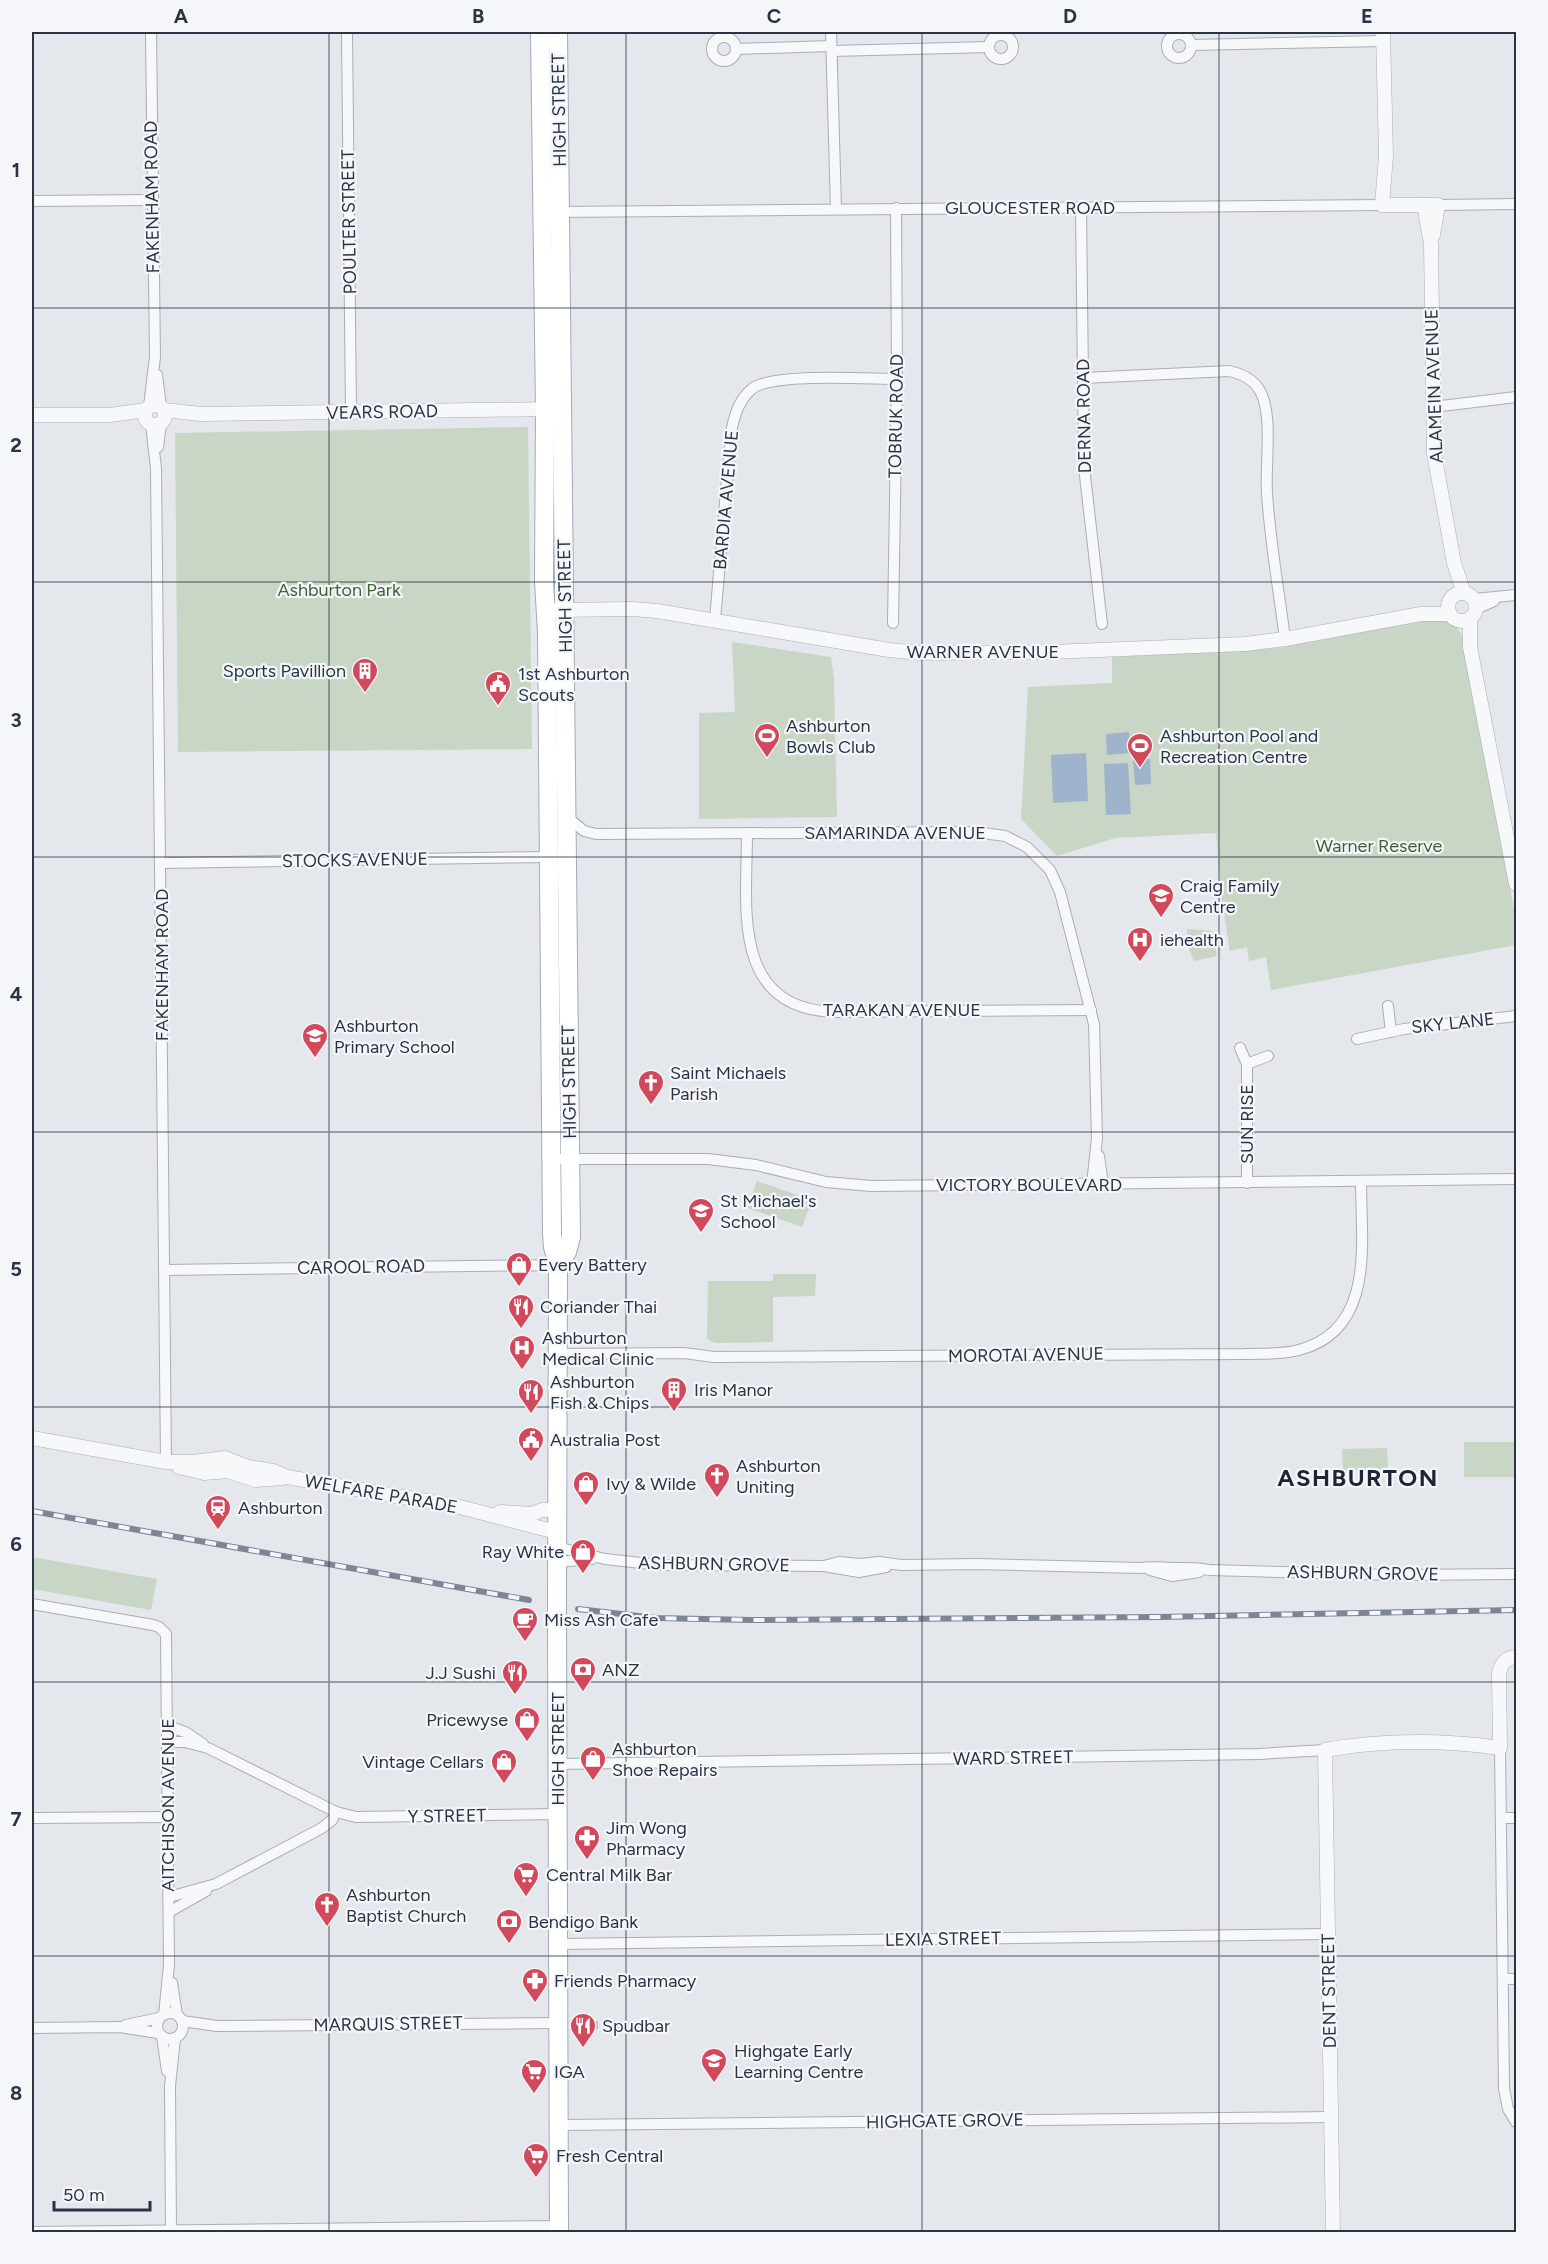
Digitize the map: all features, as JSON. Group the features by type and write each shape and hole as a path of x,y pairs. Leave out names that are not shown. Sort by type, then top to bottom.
{"main road":[{"name":"HIGH STREET","path":"540,32 551,212"},
{"name":"HIGH STREET","path":"558,32 551,212 553,409 565,610 571,1237 567,1252 558,1265"},
{"name":"HIGH STREET","path":"553,409 544,582 551,1160 553,1247 558,1265 556,1510 559,2229"}],"street":[{"name":"POULTER STREET","path":"347,32 351,413"},
{"path":"831,32 836,209"},
{"name":"FAKENHAM ROAD","path":"150,33 166,1462"},
{"path":"1192,45 1383,36 1387,205"},
{"path":"736,49 989,47"},
{"path":"32,201 152,200"},
{"name":"GLOUCESTER ROAD","path":"551,212 1516,204"},
{"name":"ALAMEIN AVENUE","path":"1431,205 1434,453 1516,884"},
{"name":"TOBRUK ROAD","path":"893,623 897,379 896,208"},
{"name":"DERNA ROAD","path":"1081,208 1085,483 1102,624"},
{"path":"1083,378 1229,371 1244,375 1257,385 1266,410 1267,493 1285,639"},
{"name":"BARDIA AVENUE","path":"715,620 731,433 742,399 755,387 771,381 897,379"},
{"path":"1433,407 1516,397"},
{"name":"VEARS ROAD","path":"32,415 553,409"},
{"name":"WARNER AVENUE","path":"546,610 641,609 889,650 920,653 1116,650 1245,644 1285,639 1516,595"},
{"name":"SAMARINDA AVENUE","path":"566,817 584,831 596,834 976,832 990,833 1027,847 1042,861 1055,880 1091,1010 1095,1031 1098,1184"},
{"name":"TARAKAN AVENUE","path":"747,833 747,923 750,947 757,967 770,986 799,1006 834,1011 1091,1010"},
{"name":"STOCKS AVENUE","path":"161,863 548,857"},
{"name":"SKY LANE","path":"1388,1006 1391,1032"},
{"name":"SKY LANE","path":"1357,1039 1391,1032 1516,1016"},
{"name":"SUN RISE","path":"1240,1048 1247,1064 1247,1183"},
{"name":"SUN RISE","path":"1247,1064 1268,1056"},
{"name":"VICTORY BOULEVARD","path":"551,1160 708,1158 756,1165 826,1182 871,1186 1514,1181"},
{"name":"MOROTAI AVENUE","path":"557,1354 684,1353 714,1357 787,1357 1244,1354 1299,1350 1318,1341 1333,1330 1347,1315 1356,1297 1361,1266 1360,1182"},
{"name":"CAROOL ROAD","path":"165,1270 558,1265"},
{"name":"WELFARE PARADE","path":"32,1438 166,1462 196,1472 231,1466 255,1480 287,1477 474,1510 532,1514 542,1510 556,1510"},
{"name":"WELFARE PARADE","path":"474,1510 557,1547"},
{"name":"ASHBURN GROVE","path":"557,1547 605,1559 671,1565 824,1566 860,1572 901,1565 977,1564 1141,1568 1172,1576 1209,1570 1416,1575 1516,1574"},
{"name":"AITCHISON AVENUE","path":"32,1604 159,1627 166,1634 169,1965 162,2016"},
{"path":"1513,1657 1502,1663 1499,1674 1506,2101 1511,2116 1516,2122"},
{"name":"Y STREET","path":"168,1726 194,1736 208,1748"},
{"name":"Y STREET","path":"167,1742 185,1742 208,1748 336,1812 356,1817 558,1814"},
{"name":"WARD STREET","path":"558,1764 1259,1754 1326,1750 1369,1744 1500,1742"},
{"name":"DENT STREET","path":"1326,1750 1333,2232"},
{"path":"169,1912 216,1884 322,1828 332,1820 336,1812"},
{"path":"32,1818 168,1817"},
{"path":"1501,1818 1516,1818"},
{"path":"169,1896 216,1884"},
{"name":"LEXIA STREET","path":"559,1944 1328,1934"},
{"name":"AITCHISON AVENUE","path":"169,1965 179,2018"},
{"path":"1503,1979 1516,1978"},
{"path":"162,2016 157,2025 170,2086"},
{"path":"120,2027 162,2016 179,2018 182,2028 178,2036 170,2086 171,2231"},
{"name":"MARQUIS STREET","path":"179,2018 217,2026 559,2023"},
{"name":"MARQUIS STREET","path":"178,2036 217,2026"},
{"path":"32,2028 120,2027 160,2035 168,2039 178,2036"},
{"name":"HIGHGATE GROVE","path":"560,2125 1331,2117"},
{"path":"32,2232 559,2229"}],"green space":[{"name":"Ashburton Park","path":"528,427 532,749 178,752 175,433"},
{"name":"Warner Reserve","path":"1430,619 1451,620 1462,635 1516,919 1516,945 1271,990 1266,957 1249,961 1247,947 1230,951 1222,901 1216,833 1115,838 1057,856 1021,819 1028,687 1112,683 1112,657 1279,648"},
{"name":"Ashburton Bowls Club","path":"732,642 831,657 834,678 837,817 699,819 699,713 735,712"},
{"path":"1187,929 1212,931 1217,956 1194,961 1187,945"},
{"path":"757,1181 812,1200 802,1227 747,1208"},
{"path":"773,1274 816,1274 815,1296 773,1297 773,1342 715,1343 707,1339 708,1281 773,1281"},
{"path":"1464,1442 1516,1442 1516,1477 1464,1477"},
{"path":"1387,1448 1388,1469 1343,1470 1342,1449"},
{"path":"32,1557 157,1579 151,1610 32,1589"}],"water":[{"path":"1129,732 1131,753 1107,755 1106,734"},
{"path":"1086,753 1088,801 1053,803 1051,755"},
{"path":"1150,759 1151,784 1135,785 1133,760"},
{"path":"1128,763 1131,814 1106,815 1104,764"}],"tunnel":[{"path":"578,2025 652,2025"}],"railway":[{"path":"32,1511 529,1600"},
{"path":"578,1609 656,1618 751,1620 1160,1617 1516,1610"}],"place":[{"name":"Sports Pavillion","path":"365,694"},
{"name":"1st Ashburton Scouts","path":"498,707"},
{"name":"Ashburton Bowls Club","path":"767,759"},
{"name":"Ashburton Pool and Recreation Centre","path":"1140,769"},
{"name":"Craig Family Centre","path":"1161,919"},
{"name":"iehealth","path":"1140,963"},
{"name":"Ashburton Primary School","path":"315,1059"},
{"name":"Saint Michaels Parish","path":"651,1106"},
{"name":"St Michael's School","path":"701,1234"},
{"name":"Every Battery","path":"519,1288"},
{"name":"Coriander Thai","path":"521,1330"},
{"name":"Ashburton Medical Clinic","path":"522,1371"},
{"name":"Iris Manor","path":"674,1413"},
{"name":"Ashburton Fish & Chips","path":"531,1415"},
{"name":"Australia Post","path":"531,1463"},
{"name":"Ashburton Uniting","path":"717,1499"},
{"name":"Ivy & Wilde","path":"586,1507"},
{"name":"Ashburton","path":"218,1531"},
{"name":"Ray White","path":"583,1575"},
{"name":"Miss Ash Cafe","path":"525,1643"},
{"name":"ANZ","path":"583,1693"},
{"name":"J.J Sushi","path":"515,1696"},
{"name":"Pricewyse","path":"527,1743"},
{"name":"Ashburton Shoe Repairs","path":"593,1782"},
{"name":"Vintage Cellars","path":"504,1785"},
{"name":"Jim Wong Pharmacy","path":"587,1861"},
{"name":"Central Milk Bar","path":"526,1898"},
{"name":"Ashburton Baptist Church","path":"327,1928"},
{"name":"Bendigo Bank","path":"509,1945"},
{"name":"Friends Pharmacy","path":"535,2004"},
{"name":"Spudbar","path":"583,2049"},
{"name":"Highgate Early Learning Centre","path":"714,2084"},
{"name":"IGA","path":"534,2095"},
{"name":"Fresh Central","path":"536,2179"}],"district":[{"name":"ASHBURTON","path":"1358,1478"}]}
